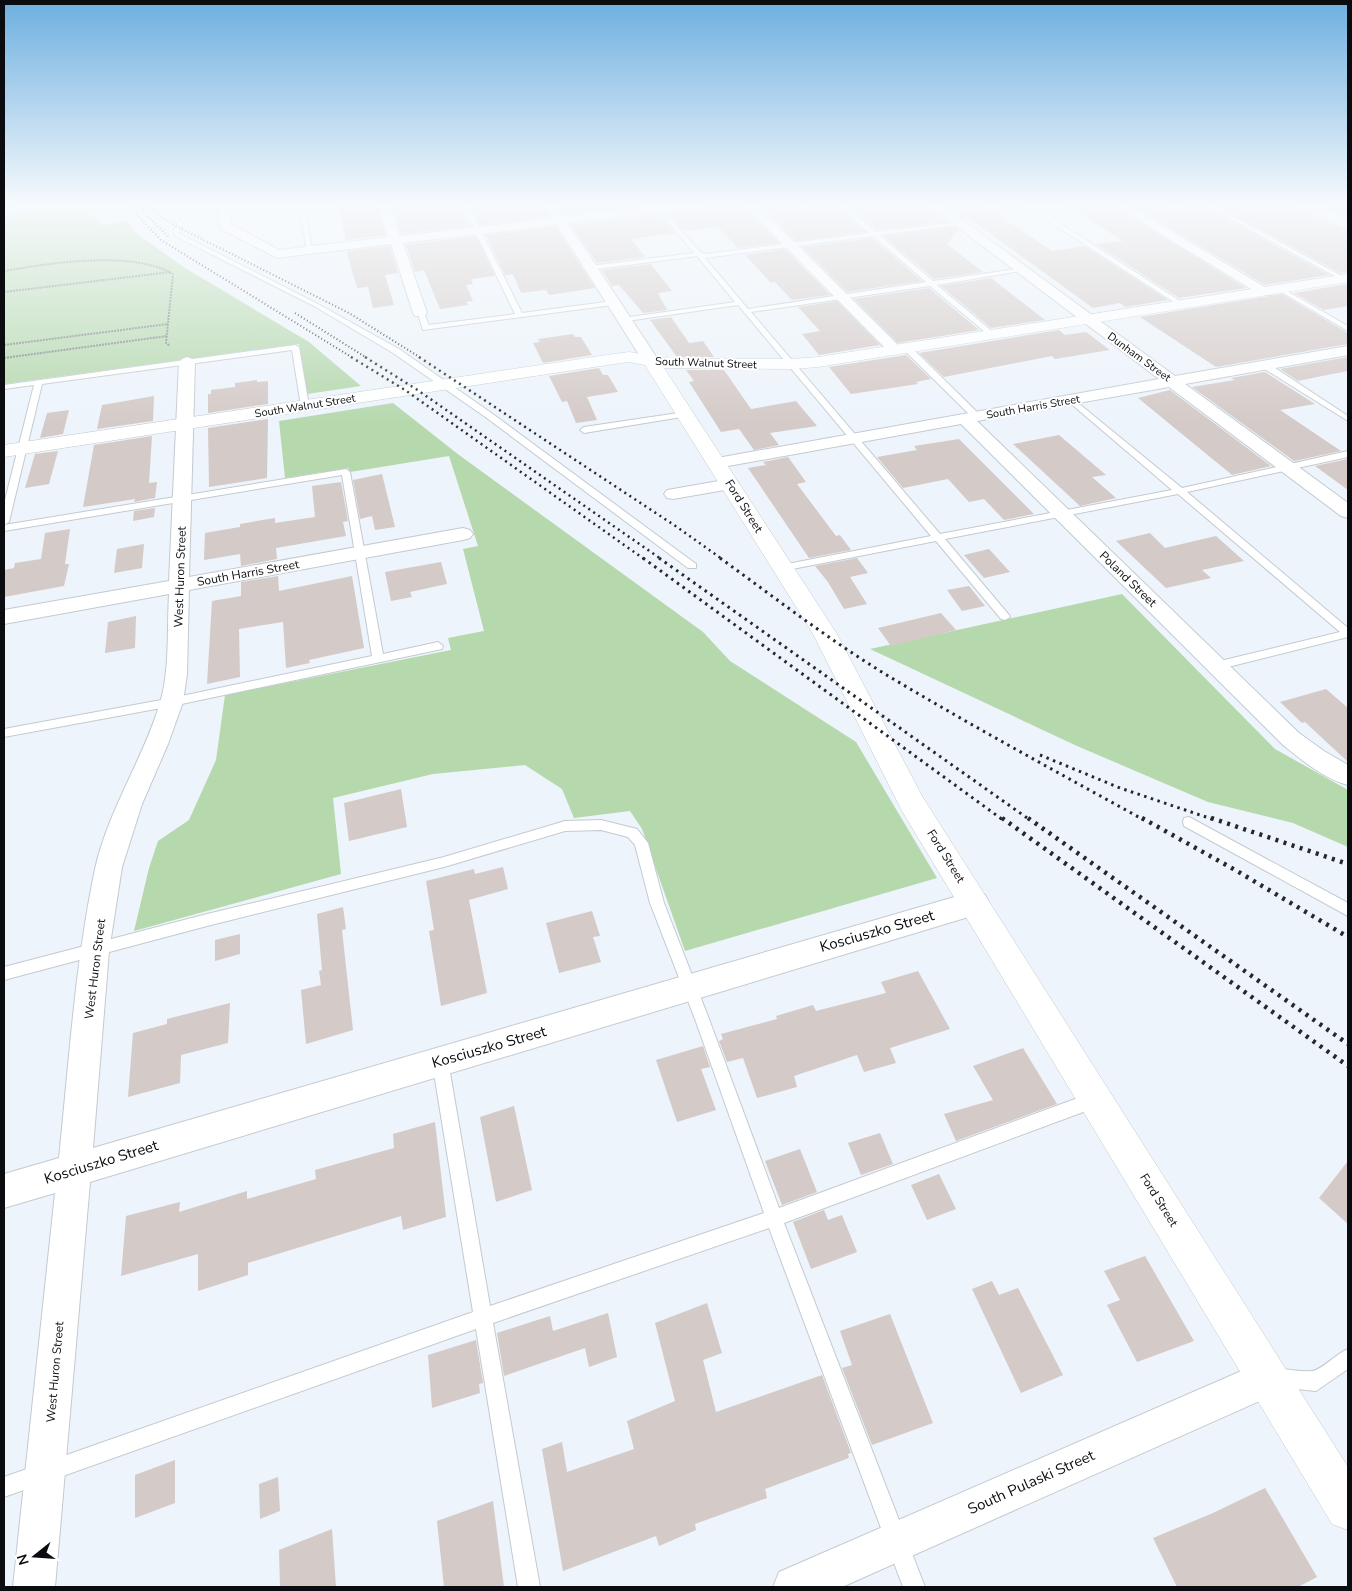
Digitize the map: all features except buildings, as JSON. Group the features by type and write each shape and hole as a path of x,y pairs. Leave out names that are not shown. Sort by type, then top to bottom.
{"street":[{"path":"408,276 420,313"},
{"name":"Ford Street","path":"595,276 825,634 912,803 1097,1099 1348,1508"},
{"path":"821,276 901,349"},
{"name":"Dunham Street","path":"1032,276 1088,320 1348,512"},
{"path":"1248,276 1273,290"},
{"name":"South Walnut Street","path":"13,450 607,360 629,358 671,364 792,364 818,362 1273,290 1344,281"},
{"name":"South Harris Street","path":"717,463 1348,350"},
{"name":"West Huron Street","path":"34,1587 95,950 112,858 129,804 156,744 172,702 176,674 187,362"},
{"name":"Poland Street","path":"971,418 1061,513 1291,739 1315,757 1348,776"},
{"path":"673,494 730,484"},
{"name":"South Harris Street","path":"4,617 463,534"},
{"name":"Kosciuszko Street","path":"4,1191 975,903"},
{"name":"South Pulaski Street","path":"794,1587 1269,1378"}],"lane":[{"path":"259,276 316,305 396,351 487,414 692,566"},
{"path":"500,276 519,315"},
{"path":"718,276 936,537 1006,617"},
{"path":"923,276 990,335"},
{"path":"747,311 983,276"},
{"path":"1138,276 1182,305"},
{"path":"1273,290 1348,330"},
{"path":"420,313 426,328 613,303"},
{"path":"623,320 740,303"},
{"path":"4,387 295,347 304,406"},
{"path":"901,349 971,418"},
{"path":"1266,366 1348,420"},
{"path":"4,522 13,450 39,382"},
{"path":"1072,400 1348,634"},
{"path":"584,430 685,414"},
{"path":"782,568 1179,491 1348,454"},
{"path":"4,528 346,472 378,659"},
{"path":"1216,666 1348,634"},
{"path":"4,733 172,702 438,646"},
{"path":"1189,822 1348,910"},
{"path":"4,974 207,920 444,862 565,826 601,825 632,833 641,843 657,903 914,1587"},
{"path":"440,1061 529,1587"},
{"path":"4,1487 484,1317 774,1218 1097,1099"},
{"path":"1269,1378 1316,1381 1348,1358"}],"path":[{"path":"4,292 136,276"},
{"path":"170,346 166,342 173,276"},
{"path":"4,345 168,324"},
{"path":"4,358 167,336"}],"green space":[{"path":"4,276 199,276 309,342 361,386 307,394 299,344 4,384"},
{"path":"393,403 459,455 703,632 730,661 856,742 937,878 685,951 642,829 630,811 574,818 562,789 525,765 433,774 333,798 341,874 134,931 149,868 158,841 189,820 216,760 225,695 451,650 448,638 484,631 463,549 478,546 449,456 350,472 348,468 285,478 279,421"},
{"path":"1122,594 1275,749 1348,790 1348,847 1293,823 1208,802 1077,746 870,649"}],"railway":[{"path":"220,276 353,358"},
{"path":"276,276 349,313 421,358"},
{"path":"295,313 367,358"},
{"path":"351,357 405,390 644,559"},
{"path":"365,357 416,389 661,559"},
{"path":"419,357 677,527 722,559"},
{"path":"643,558 1003,820"},
{"path":"659,558 1030,820"},
{"path":"720,558 822,632 885,674 981,730 1144,820"},
{"path":"1040,755 1120,788 1215,820"},
{"path":"1002,818 1348,1066"},
{"path":"1028,818 1348,1044"},
{"path":"1142,818 1237,871 1348,937"},
{"path":"1211,818 1348,864"}]}
